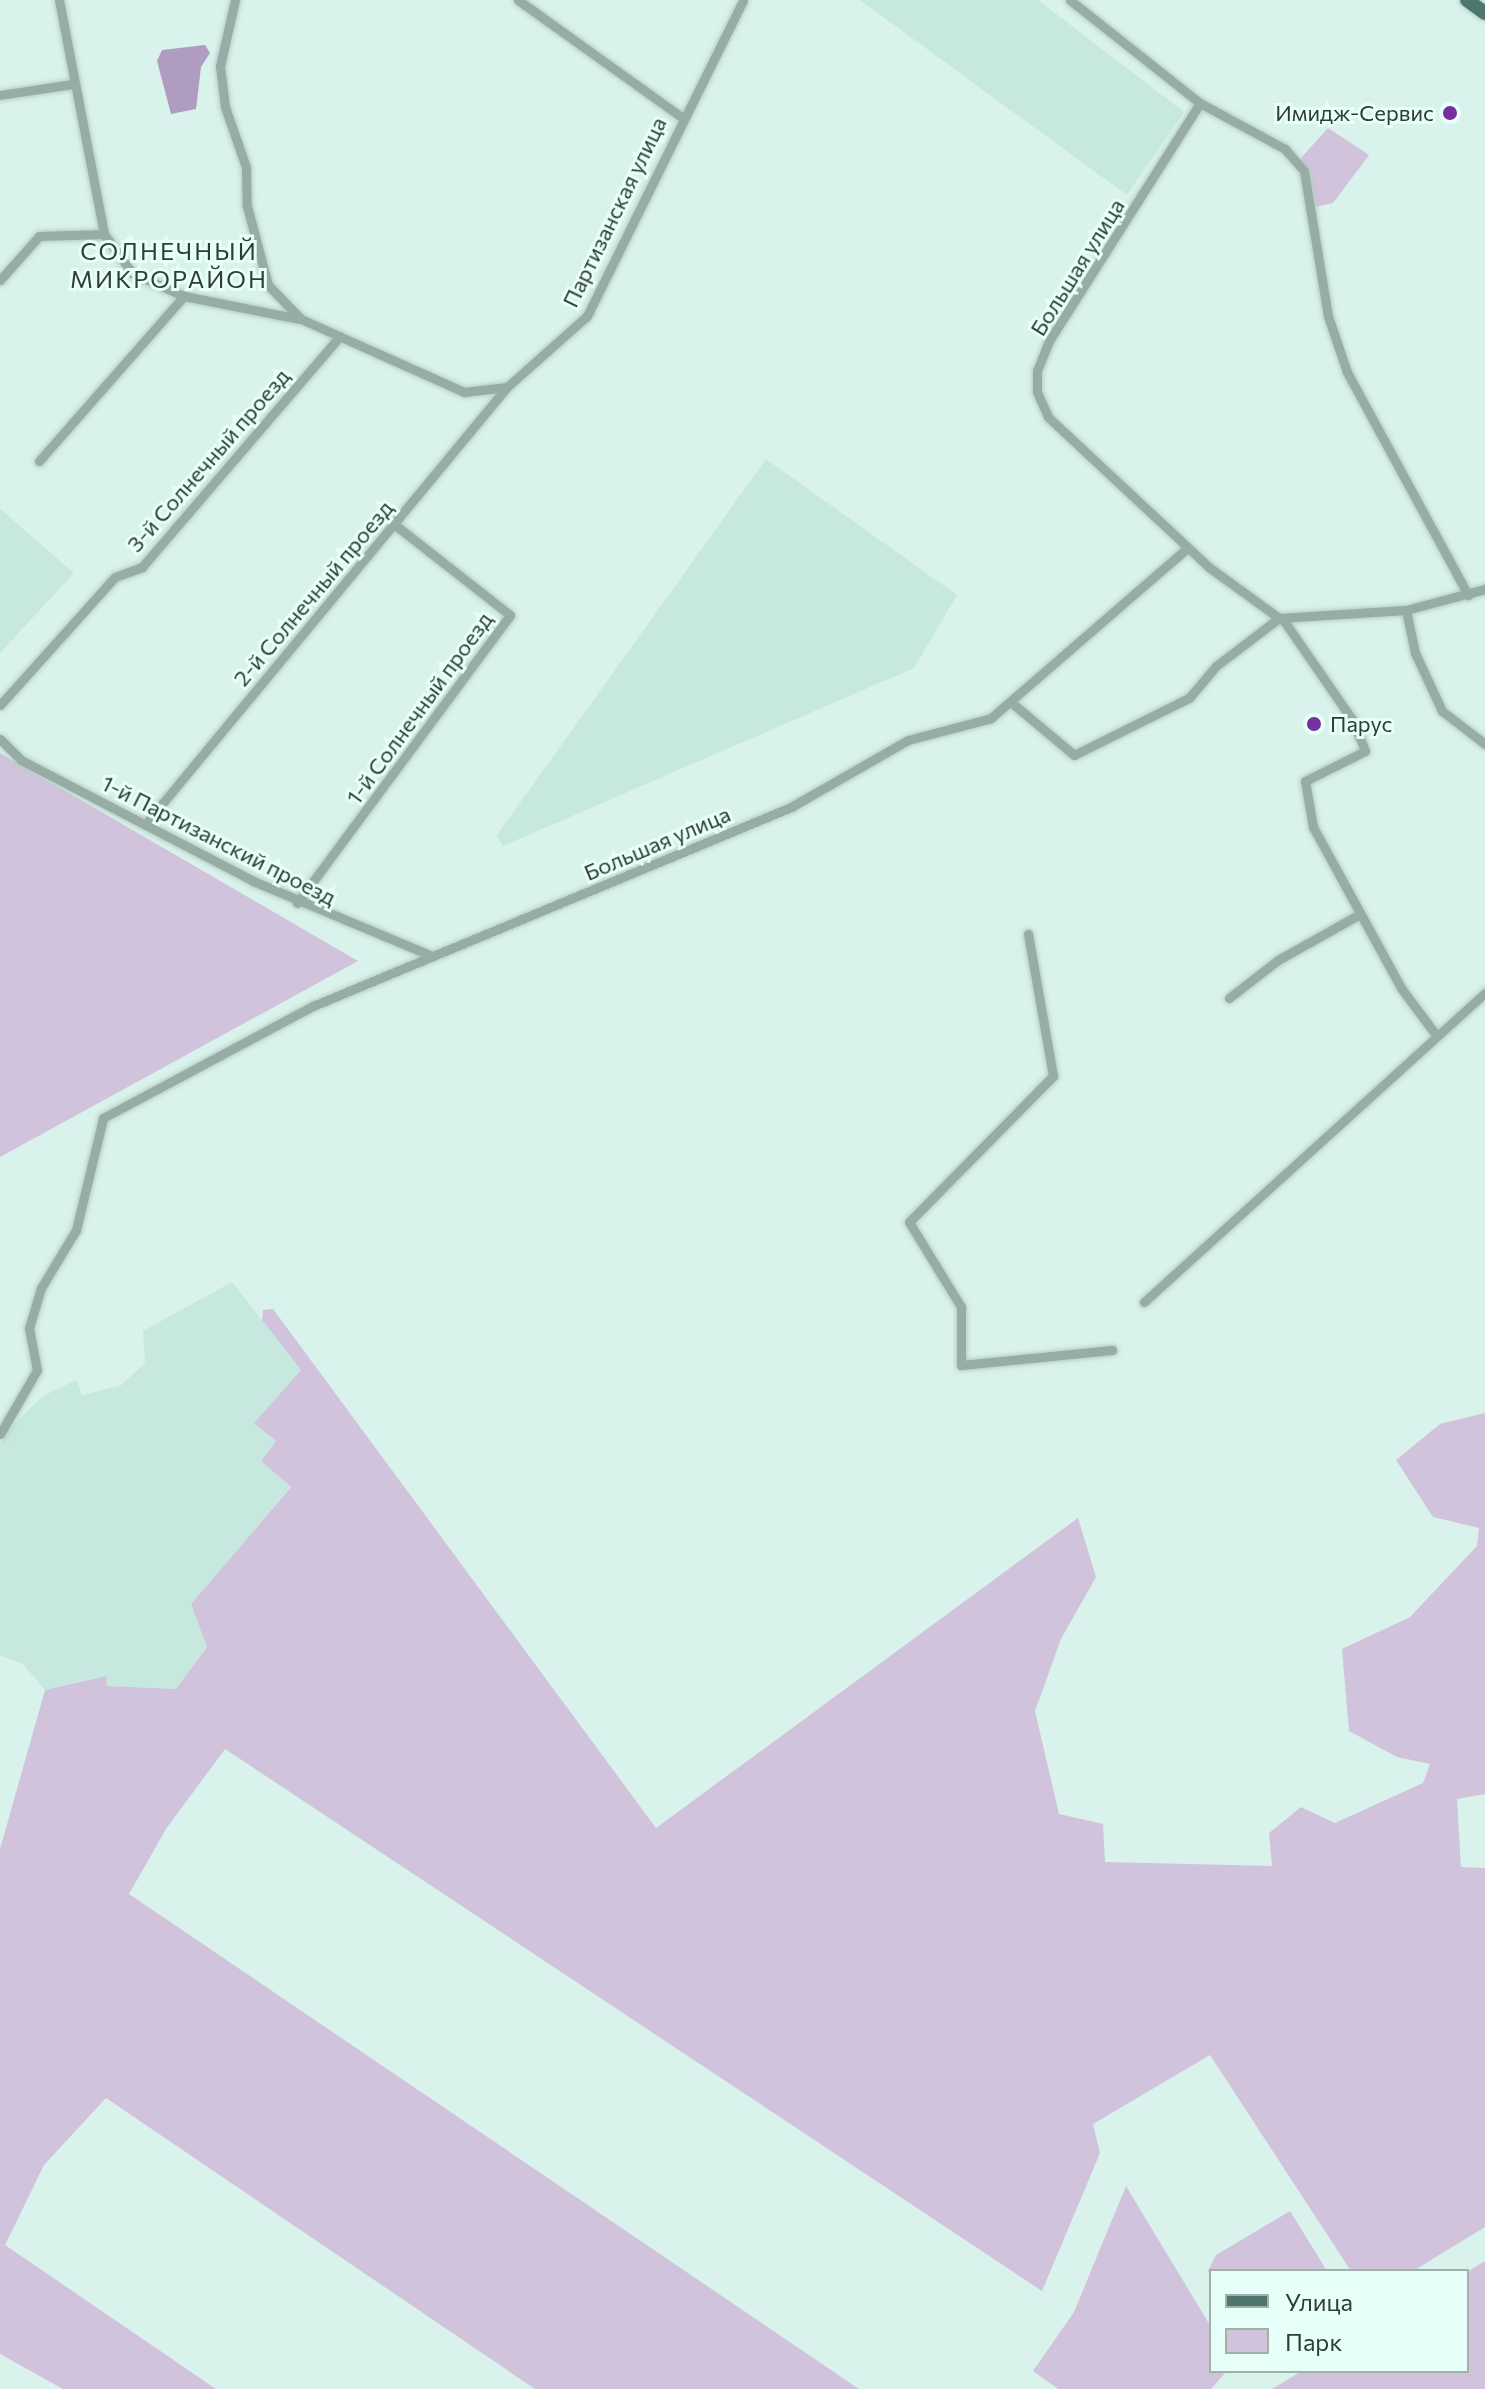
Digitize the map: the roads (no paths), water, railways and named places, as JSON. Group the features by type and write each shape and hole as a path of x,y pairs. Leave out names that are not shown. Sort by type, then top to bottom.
{"main road":[{"path":"1467,0 1485,13"}],"street":[{"path":"59,0 104,234 132,273 184,296 301,319 464,392 507,387"},
{"path":"235,0 220,66 225,107 246,167 247,206 268,285 301,319"},
{"path":"518,0 680,116"},
{"name":"Партизанская улица","path":"507,387 587,316 680,116 743,0"},
{"path":"1070,0 1200,103 1285,149 1304,171 1328,316 1347,372 1468,595"},
{"path":"0,95 73,84"},
{"name":"Большая улица","path":"1200,103 1049,341 1037,371 1048,417 1187,548 1280,618 1353,721 1365,751 1305,781 1313,827 1360,914"},
{"path":"0,280 39,236 104,234"},
{"path":"39,461 184,296"},
{"name":"3-й Солнечный проезд","path":"0,705 115,577 142,567 340,336"},
{"name":"2-й Солнечный проезд","path":"147,822 507,387"},
{"name":"1-й Солнечный проезд","path":"297,903 510,615 394,524"},
{"name":"Большая улица","path":"0,1434 37,1370 29,1328 41,1288 76,1230 103,1118 313,1006 791,807 908,740 991,718 1012,703 1187,548"},
{"path":"1012,703 1074,755 1189,698 1216,666 1280,618 1406,610 1485,589"},
{"path":"1406,610 1415,653 1442,711 1485,744"},
{"name":"1-й Партизанский проезд","path":"0,739 21,760 147,822 297,903 432,956"},
{"path":"1229,998 1278,960 1360,914 1401,988 1436,1035"},
{"path":"1028,934 1053,1076 909,1222 961,1307 961,1365 1112,1350"},
{"path":"1144,1302 1485,993"}],"place":[{"name":"Имидж-Сервис","path":"1450,113"},
{"name":"Парус","path":"1314,724"}],"district":[{"name":"СОЛНЕЧНЫЙ МИКРОРАЙОН","path":"169,265"}]}
